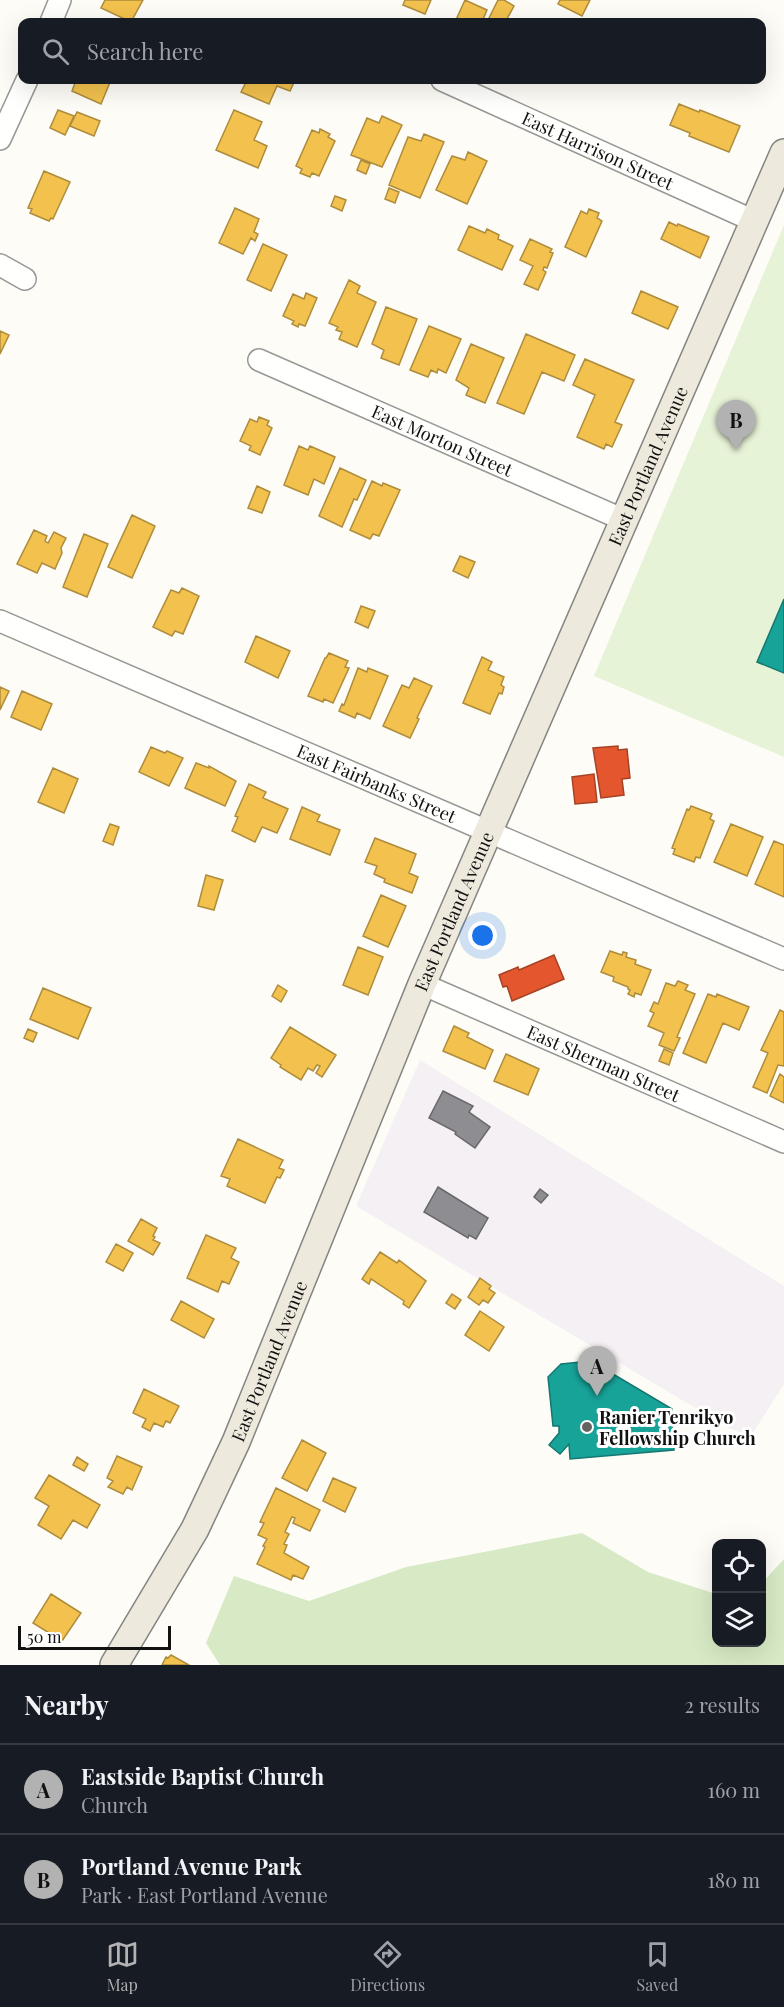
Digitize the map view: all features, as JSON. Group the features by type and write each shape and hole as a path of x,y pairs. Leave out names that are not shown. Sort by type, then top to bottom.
{"main road":[{"name":"East Portland Avenue","path":"114,1665 195,1529 236,1443 422,984 784,153"}],"street":[{"path":"53,18 60,0"},
{"path":"0,139 25,84"},
{"name":"East Harrison Street","path":"451,84 754,221"},
{"path":"0,266 25,279"},
{"name":"East Morton Street","path":"259,360 624,520"},
{"name":"East Fairbanks Street","path":"0,621 784,959"},
{"name":"East Sherman Street","path":"422,984 784,1142"}],"shaded area":[{"path":"420,1060 784,1286 784,1384 751,1436 729,1428 356,1206"}],"green space":[{"path":"784,225 784,757 594,676"},
{"path":"582,1533 648,1572 712,1593 712,1647 766,1647 766,1579 784,1559 784,1665 220,1665 206,1643 234,1576 309,1601 406,1567"}],"building: Homes":[{"path":"105,0 143,0 133,18 122,18 101,8"},
{"path":"405,0 431,0 425,14 403,5"},
{"path":"465,0 487,10 484,18 457,18"},
{"path":"498,0 504,0 514,6 508,18 489,18"},
{"path":"560,0 590,0 582,16 558,4"},
{"path":"75,84 109,84 101,104 72,91"},
{"path":"245,84 293,84 290,91 277,86 269,104 241,92"},
{"path":"679,104 740,126 729,152 689,136 690,133 670,125"},
{"path":"58,110 74,116 65,135 50,128"},
{"path":"234,110 262,122 254,140 267,146 258,168 216,150"},
{"path":"77,112 100,121 94,136 70,126"},
{"path":"382,116 402,125 382,167 351,155 367,118 379,123"},
{"path":"320,129 330,134 328,137 335,141 319,176 312,173 310,177 300,173 302,169 296,166 312,130 319,133"},
{"path":"424,134 444,142 420,198 389,185 408,137 421,141"},
{"path":"468,152 487,161 467,204 436,190 452,156 465,160"},
{"path":"361,160 370,164 366,174 357,170"},
{"path":"44,171 70,182 53,219 49,221 30,213 32,209 28,208"},
{"path":"389,188 399,192 395,203 385,199"},
{"path":"335,196 346,200 342,211 331,206"},
{"path":"235,208 259,219 254,232 258,234 255,241 251,238 243,254 219,243"},
{"path":"589,209 599,213 597,218 602,221 586,257 565,247 581,211 587,214"},
{"path":"669,222 709,237 700,258 661,239"},
{"path":"469,226 485,233 487,229 499,235 498,239 513,246 502,270 458,250"},
{"path":"530,239 552,249 550,252 553,253 547,268 544,267 543,270 546,272 538,290 524,284 533,266 520,260"},
{"path":"263,244 287,255 271,291 247,280"},
{"path":"349,280 360,286 357,293 376,302 357,347 339,339 342,332 336,330 338,327 329,323"},
{"path":"641,291 678,307 668,329 632,313"},
{"path":"306,293 317,298 305,326 299,324 298,327 292,324 294,321 283,316 293,294 304,299"},
{"path":"386,307 417,319 399,365 381,358 384,350 372,344"},
{"path":"429,326 461,339 446,373 438,369 437,373 431,370 428,377 410,370"},
{"path":"0,331 9,335 0,354"},
{"path":"526,334 575,355 564,381 542,372 524,414 497,403"},
{"path":"471,344 504,358 485,403 466,395 469,388 456,380"},
{"path":"585,359 634,380 615,422 622,425 612,447 606,444 604,449 577,437 595,395 573,385"},
{"path":"259,417 269,421 267,425 272,428 260,455 249,450 251,446 240,441 250,419 257,422"},
{"path":"299,446 308,450 310,446 335,457 324,484 314,479 308,495 284,485"},
{"path":"340,468 366,480 357,500 354,499 342,527 319,516"},
{"path":"372,481 400,490 379,536 373,534 370,539 350,530"},
{"path":"257,486 270,492 262,513 248,508"},
{"path":"132,515 155,526 132,578 108,567"},
{"path":"34,530 47,536 45,541 48,543 54,532 66,538 55,569 42,563 37,573 17,564"},
{"path":"84,534 108,544 87,597 63,587"},
{"path":"460,556 475,562 468,578 453,571"},
{"path":"182,588 199,596 183,634 175,631 172,636 153,627 171,590 179,593"},
{"path":"361,606 375,611 368,628 355,622"},
{"path":"256,636 290,651 278,678 245,662"},
{"path":"329,653 348,661 345,667 349,668 333,703 308,696"},
{"path":"482,657 492,662 488,670 504,677 501,685 504,687 502,694 499,693 490,714 463,703"},
{"path":"358,668 367,672 368,668 388,676 370,719 357,713 355,718 339,711 342,704 344,705"},
{"path":"414,678 432,686 410,738 383,726 402,685 409,688"},
{"path":"0,687 9,691 0,710"},
{"path":"22,691 52,704 41,730 11,717"},
{"path":"151,747 183,758 169,786 139,772"},
{"path":"196,763 209,768 209,766 236,781 225,806 185,788"},
{"path":"53,768 78,779 64,813 38,802"},
{"path":"249,784 266,792 263,798 288,809 277,833 262,827 255,842 232,831 238,817 235,816"},
{"path":"691,806 712,814 710,819 714,821 700,858 696,857 694,862 673,854 675,849 672,848 687,809 689,810"},
{"path":"302,807 320,815 317,821 340,830 330,855 290,839"},
{"path":"110,824 119,827 113,845 103,841"},
{"path":"731,824 763,837 747,876 714,862"},
{"path":"375,838 416,854 409,873 418,877 412,893 384,882 385,879 374,874 377,866 365,862"},
{"path":"774,841 784,845 784,897 755,884"},
{"path":"206,875 223,880 214,910 198,906"},
{"path":"381,895 406,906 388,947 363,936"},
{"path":"358,947 383,957 368,995 343,985"},
{"path":"610,951 622,955 623,952 627,953 626,957 636,960 635,964 651,970 641,995 635,993 634,997 628,994 630,990 628,987 613,981 614,977 601,972"},
{"path":"678,981 688,985 685,990 695,994 677,1037 680,1038 674,1051 659,1045 664,1033 648,1026 654,1013 650,1011 654,1002 658,1004 666,983 675,986"},
{"path":"278,985 287,991 281,1002 272,996"},
{"path":"43,988 91,1008 78,1039 30,1019"},
{"path":"708,994 716,997 717,994 749,1007 739,1030 723,1023 706,1063 683,1053"},
{"path":"780,1010 784,1012 784,1066 778,1065 767,1093 753,1087 768,1053 761,1050"},
{"path":"454,1026 469,1033 467,1037 493,1050 485,1069 443,1051"},
{"path":"290,1027 336,1055 322,1077 316,1073 320,1066 317,1065 313,1071 308,1068 301,1080 280,1067 281,1065 271,1058"},
{"path":"28,1029 37,1033 33,1042 24,1038"},
{"path":"664,1049 673,1053 669,1065 659,1061"},
{"path":"506,1054 539,1069 528,1095 494,1081"},
{"path":"780,1074 784,1077 784,1103 770,1096"},
{"path":"238,1139 283,1160 279,1168 284,1170 280,1178 277,1177 265,1203 227,1186 230,1179 221,1176"},
{"path":"141,1219 157,1228 153,1240 160,1243 153,1255 128,1241"},
{"path":"206,1235 236,1248 231,1258 239,1262 229,1284 222,1281 218,1292 187,1278"},
{"path":"116,1244 133,1253 123,1271 106,1262"},
{"path":"380,1252 397,1263 399,1260 426,1281 409,1308 403,1304 404,1301 371,1279 369,1284 362,1279"},
{"path":"480,1278 491,1286 489,1289 495,1293 488,1303 483,1300 479,1305 468,1297"},
{"path":"452,1294 461,1300 455,1309 446,1303"},
{"path":"181,1301 214,1319 204,1338 171,1320"},
{"path":"480,1311 504,1327 489,1351 465,1335"},
{"path":"144,1389 179,1406 170,1423 166,1421 163,1427 154,1423 150,1431 142,1427 146,1419 133,1413"},
{"path":"302,1440 326,1453 307,1491 282,1478"},
{"path":"117,1456 142,1467 132,1490 127,1487 123,1494 108,1487 113,1481 107,1478"},
{"path":"77,1457 88,1464 84,1471 73,1465"},
{"path":"49,1475 100,1505 87,1528 73,1520 61,1539 38,1525 49,1506 35,1498"},
{"path":"333,1478 356,1488 345,1512 323,1501"},
{"path":"276,1488 320,1510 310,1531 293,1523 295,1518 292,1517 285,1532 289,1534 284,1544 287,1545 284,1553 309,1567 303,1579 293,1575 291,1580 257,1564 267,1539 258,1535 264,1523 260,1522"},
{"path":"51,1594 81,1613 62,1641 33,1623"},
{"path":"171,1655 189,1665 162,1665 166,1657"}],"building: Shops":[{"path":"618,746 618,750 627,749 630,778 622,779 624,795 601,798 593,748"},
{"path":"594,774 597,802 575,804 572,777"},
{"path":"554,955 564,979 512,1001 507,986 503,987 499,975 518,967 519,970"}],"building: Public":[{"path":"784,599 784,673 757,662"},
{"path":"591,1361 672,1409 674,1450 570,1459 569,1444 560,1454 549,1445 559,1433 559,1426 553,1426 548,1377 561,1364"}],"building: Industry":[{"path":"443,1091 473,1106 469,1112 490,1127 475,1148 455,1134 456,1132 429,1118"},
{"path":"438,1187 488,1218 476,1239 469,1235 468,1238 424,1212"},
{"path":"540,1189 548,1195 541,1203 534,1197"}],"place":[{"name":"Portland Avenue Park","path":"736,450"},
{"name":"Eastside Baptist Church","path":"597,1396"},
{"name":"Ranier Tenrikyo Fellowship Church","path":"587,1427"}]}
